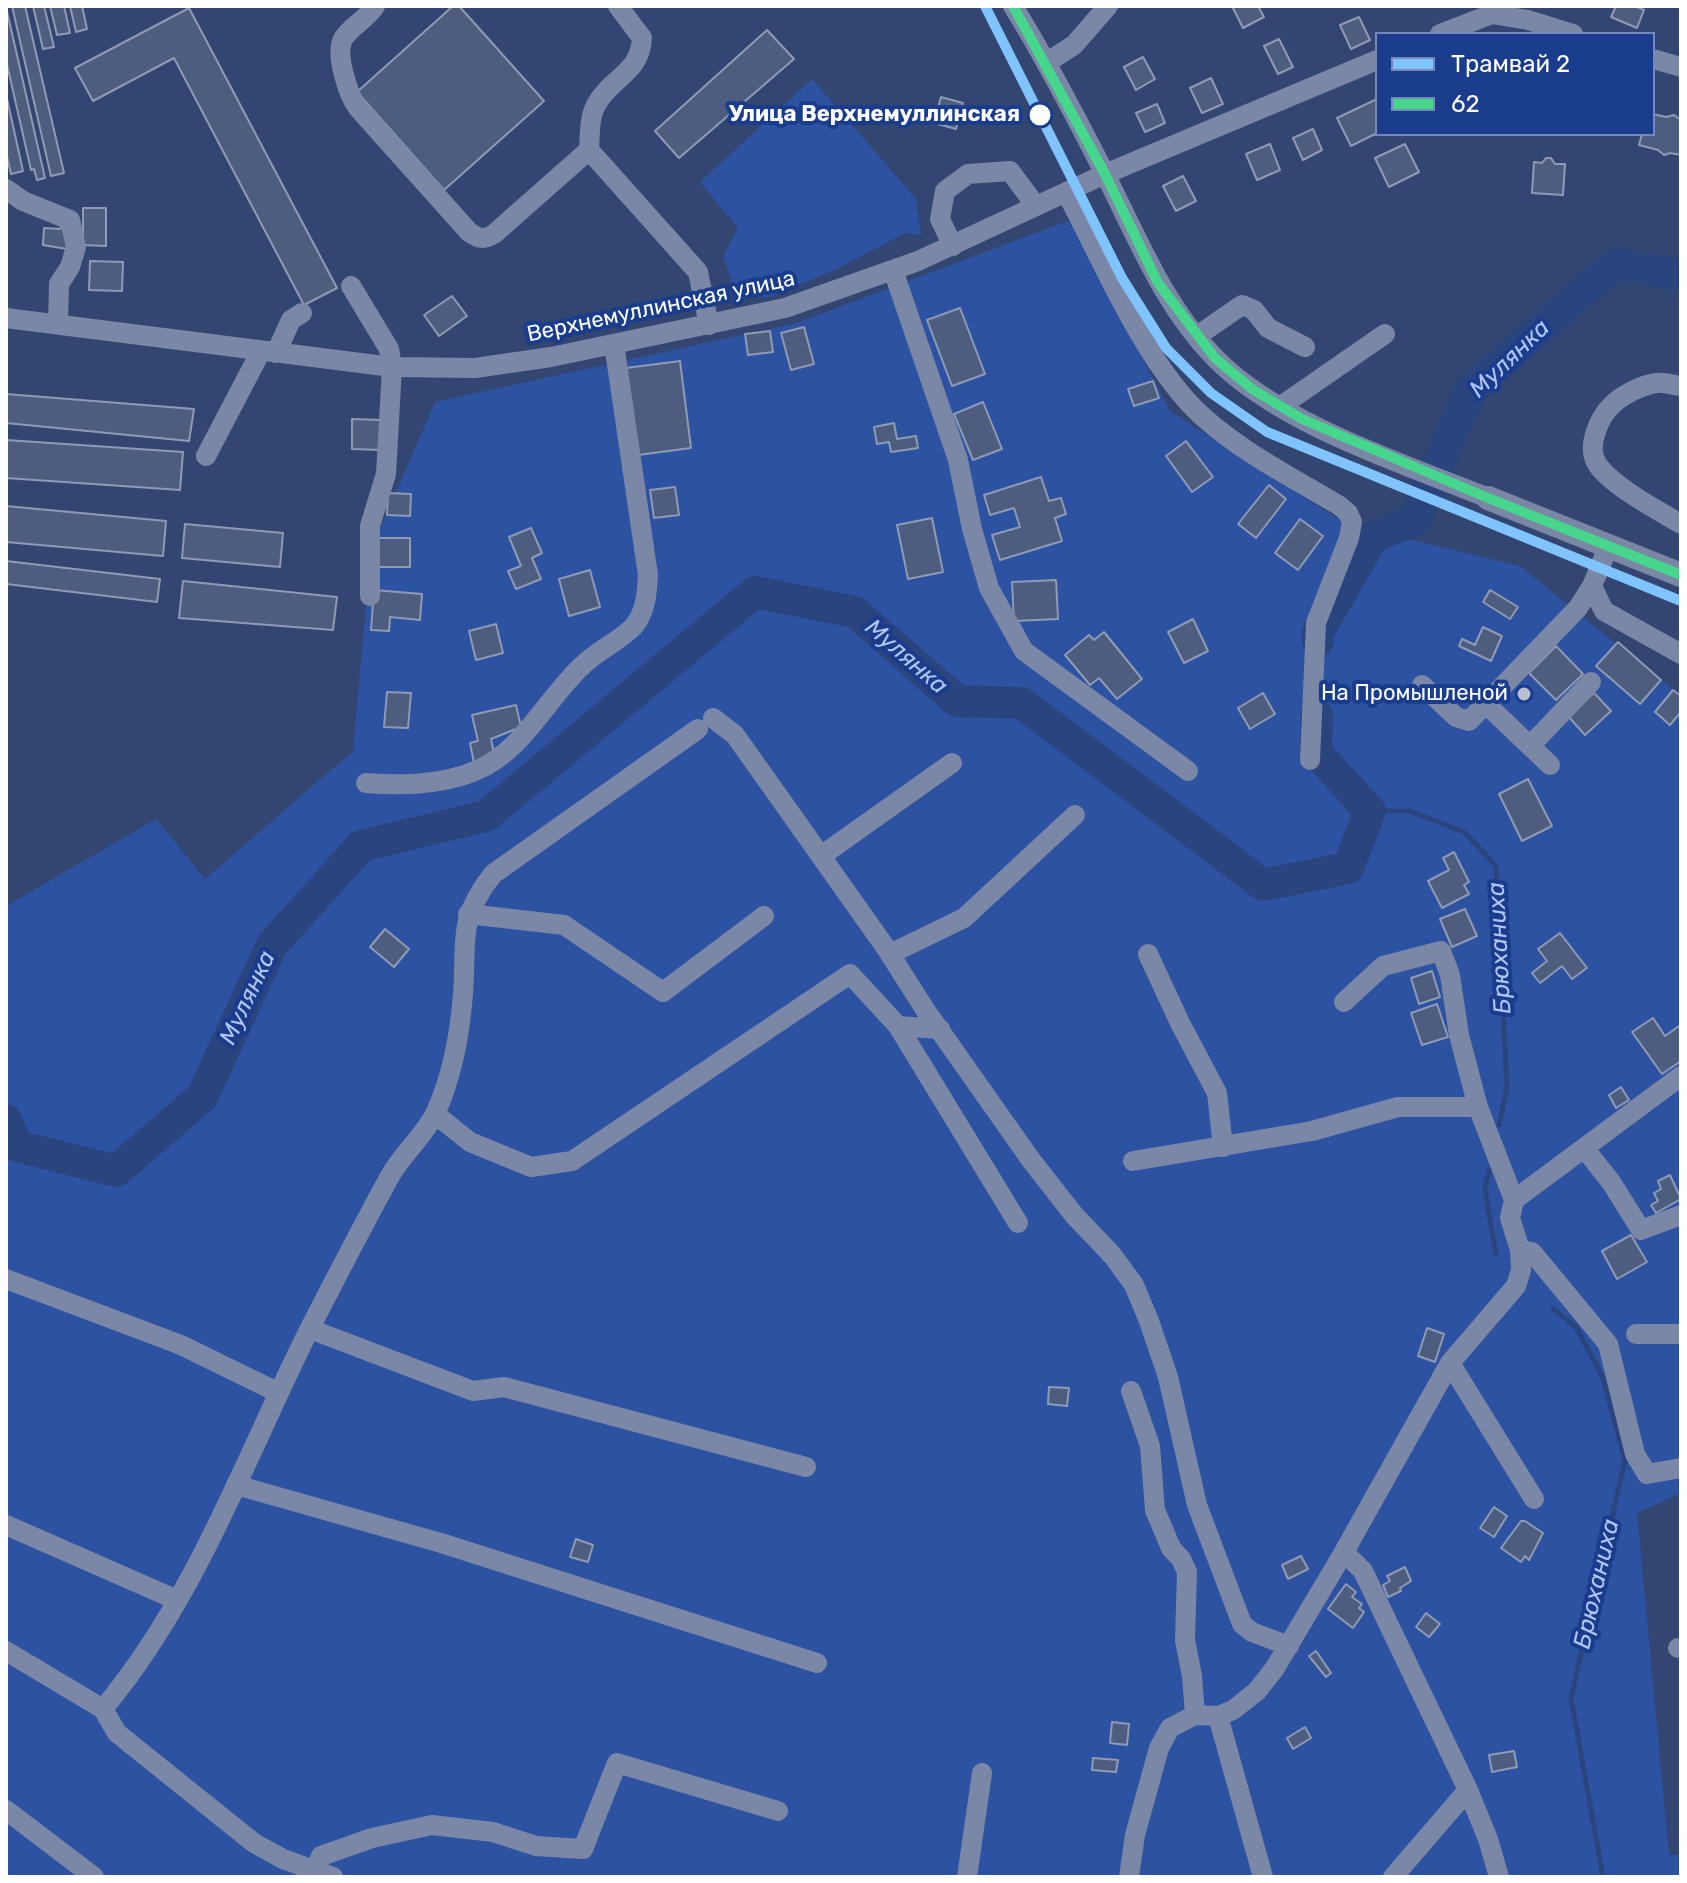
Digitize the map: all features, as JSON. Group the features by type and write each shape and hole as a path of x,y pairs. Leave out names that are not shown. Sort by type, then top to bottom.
{"main road":[{"path":"1488,498 1681,575"}],"street":[{"path":"375,6 340,47 349,93 358,108 469,232 486,239 589,150 593,112 598,101 634,67 642,51 642,38 618,6"},
{"path":"1013,6 1105,174 1158,283 1215,358 1252,389 1281,406 1354,443 1488,498"},
{"path":"1046,63 1074,45 1108,6"},
{"path":"1443,32 1478,12 1507,15 1566,32"},
{"path":"1655,60 1681,67"},
{"name":"Верхнемуллинская улица","path":"6,318 392,367 475,368 614,344 785,308 893,270 953,246 1105,174 1375,61"},
{"path":"589,150 698,272 709,325"},
{"path":"953,246 940,219 945,191 968,174 1010,171 1036,206"},
{"path":"6,189 23,201 70,220 76,247 70,267 59,284 58,323"},
{"path":"1066,192 1164,374 1201,414 1237,444 1340,506 1352,522 1349,538 1316,623 1310,760"},
{"path":"893,270 958,460 972,529 989,588 1024,651 1188,771"},
{"path":"351,286 389,349 392,367 386,474 370,526 370,596"},
{"path":"1197,336 1236,308 1248,306 1268,328 1305,347"},
{"path":"206,456 269,352 291,320 302,313"},
{"path":"1281,406 1385,334"},
{"path":"366,783 404,786 475,771 499,757 525,734 584,664 635,626 646,601 648,575 614,344"},
{"path":"1681,386 1657,383 1634,391 1611,405 1598,427 1591,449 1597,464 1614,480 1681,524"},
{"path":"1422,685 1462,721 1469,721 1578,608 1592,586 1609,545"},
{"path":"1592,586 1604,611 1681,654"},
{"path":"1530,746 1591,682"},
{"path":"1487,705 1550,765"},
{"path":"103,1709 135,1671 177,1600 310,1329 392,1173 435,1114 449,1076 460,1023 463,940 468,914 477,894 493,874 706,723 735,735 1031,1160 1134,1285 1168,1377 1197,1505 1242,1624 1252,1632 1289,1646"},
{"path":"821,856 952,763"},
{"path":"890,954 964,918 1075,815"},
{"path":"468,914 564,925 663,992 764,916"},
{"path":"1129,1877 1135,1835 1159,1748 1170,1728 1195,1715 1218,1716 1233,1710 1257,1691 1289,1646 1450,1363 1516,1286 1521,1270 1520,1250 1510,1218 1514,1200 1478,1107 1459,1035 1450,975 1441,951 1383,966 1344,1002"},
{"path":"1148,954 1217,1093 1223,1147"},
{"path":"435,1114 470,1142 531,1167 572,1161 850,974 898,1026 1018,1223"},
{"path":"898,1026 940,1029"},
{"path":"1514,1200 1681,1076"},
{"path":"1133,1161 1312,1131 1398,1107 1478,1107"},
{"path":"1584,1148 1611,1182 1641,1230 1681,1215"},
{"path":"1520,1250 1532,1252 1608,1344 1635,1454 1647,1474 1681,1468"},
{"path":"6,1279 181,1345 279,1393"},
{"path":"310,1329 473,1391 504,1387 806,1467"},
{"path":"1636,1334 1681,1334"},
{"path":"1450,1363 1534,1499"},
{"path":"1131,1391 1150,1446 1155,1510 1171,1548 1187,1572 1185,1640 1195,1715"},
{"path":"236,1485 441,1543 817,1663"},
{"path":"6,1525 177,1600"},
{"path":"1344,1552 1363,1571 1468,1790 1499,1877"},
{"path":"6,1651 103,1709 117,1733 254,1843 283,1859 324,1874 321,1856 372,1838 432,1825 493,1832 536,1846 583,1849 617,1763 778,1811"},
{"path":"1218,1716 1263,1877"},
{"path":"967,1877 982,1773"},
{"path":"1393,1877 1468,1790"},
{"path":"6,1810 94,1877"}],"shaded area":[{"path":"812,79 916,199 921,235 905,233 835,270 769,297 748,297 735,290 723,257 738,228 700,182"},
{"path":"1070,220 1170,411 1346,524 1520,566 1681,696 1681,1493 1637,1513 1669,1855 1681,1855 1681,1877 6,1877 6,906 156,819 205,879 353,751 371,550 435,402 797,323"}],"building":[{"path":"12,6 25,6 64,173 51,176"},
{"path":"33,6 44,6 54,47 43,49"},
{"path":"50,6 64,6 70,33 57,35"},
{"path":"70,6 82,6 87,29 76,32"},
{"path":"453,6 459,6 544,101 444,190 357,92"},
{"path":"1232,6 1258,6 1264,17 1243,28"},
{"path":"1616,6 1635,6 1644,10 1637,28 1611,17"},
{"path":"6,7 45,178 37,180 34,169 31,170 6,60"},
{"path":"189,8 337,288 304,305 174,58 93,101 75,68"},
{"path":"1359,17 1370,40 1351,49 1340,25"},
{"path":"767,30 794,59 679,158 655,131"},
{"path":"1279,39 1293,67 1278,74 1264,46"},
{"path":"1143,57 1155,79 1136,90 1124,67"},
{"path":"1211,78 1223,104 1202,113 1190,88"},
{"path":"6,94 23,171 11,174 6,152"},
{"path":"941,97 963,103 956,129 934,123"},
{"path":"1375,100 1375,134 1351,146 1337,118"},
{"path":"1157,104 1165,123 1145,132 1136,113"},
{"path":"1655,114 1674,115 1681,120 1681,155 1664,155 1658,150 1639,145 1641,136 1655,136"},
{"path":"1313,129 1322,150 1303,160 1293,138"},
{"path":"1270,144 1280,170 1257,180 1246,154"},
{"path":"1405,144 1419,172 1389,187 1375,158"},
{"path":"1546,158 1551,158 1555,164 1565,164 1563,195 1532,193 1534,162 1542,163"},
{"path":"1183,176 1196,201 1176,211 1163,186"},
{"path":"83,208 106,208 106,246 83,245"},
{"path":"67,227 67,249 43,245 44,228"},
{"path":"90,261 123,262 122,291 89,290"},
{"path":"452,296 467,316 439,336 424,315"},
{"path":"960,308 985,374 952,386 927,320"},
{"path":"804,327 814,364 791,370 781,333"},
{"path":"770,331 773,352 748,355 745,334"},
{"path":"680,361 691,448 638,455 626,368"},
{"path":"1153,381 1159,398 1134,406 1128,389"},
{"path":"6,394 194,409 189,441 6,423"},
{"path":"983,402 1002,449 973,460 954,414"},
{"path":"352,419 382,420 381,450 352,449"},
{"path":"894,423 897,439 916,436 918,448 891,452 889,442 877,444 874,427"},
{"path":"6,440 183,452 180,490 6,478"},
{"path":"1186,441 1213,477 1192,492 1166,456"},
{"path":"1041,477 1049,501 1061,498 1066,514 1055,518 1062,541 1000,560 992,535 1020,527 1014,508 990,515 984,495"},
{"path":"1269,485 1286,499 1256,538 1238,524"},
{"path":"675,487 679,515 654,518 650,490"},
{"path":"388,493 411,494 410,516 387,515"},
{"path":"6,506 166,521 163,556 6,542"},
{"path":"932,518 943,572 908,579 897,525"},
{"path":"1300,519 1323,536 1298,570 1275,553"},
{"path":"185,524 283,533 280,567 182,558"},
{"path":"531,528 542,553 532,558 541,579 516,589 508,571 521,566 509,537"},
{"path":"377,538 410,538 410,567 377,567"},
{"path":"6,561 160,579 157,602 6,584"},
{"path":"590,570 600,607 569,616 559,579"},
{"path":"1056,580 1058,619 1014,621 1012,582"},
{"path":"183,581 337,597 333,630 179,618"},
{"path":"374,590 422,594 420,620 390,617 389,631 371,630"},
{"path":"1490,590 1518,607 1510,619 1483,602"},
{"path":"1193,619 1208,651 1184,663 1168,632"},
{"path":"496,624 503,653 476,660 469,631"},
{"path":"1483,627 1502,636 1491,661 1459,646 1462,639 1475,645"},
{"path":"1104,632 1142,679 1117,699 1099,678 1090,685 1065,655 1089,635 1094,640"},
{"path":"1618,642 1661,680 1640,704 1596,666"},
{"path":"1556,646 1583,674 1556,700 1529,673"},
{"path":"1673,690 1681,696 1681,712 1670,725 1655,712"},
{"path":"387,692 411,693 408,728 384,727"},
{"path":"1263,693 1275,714 1250,729 1238,708"},
{"path":"1594,693 1611,711 1585,735 1568,716"},
{"path":"516,705 521,727 491,739 495,758 474,763 470,743 478,741 472,715"},
{"path":"1528,779 1552,826 1522,841 1499,794"},
{"path":"1454,852 1469,882 1464,885 1469,894 1442,908 1428,881 1449,870 1443,858"},
{"path":"1465,909 1477,936 1452,947 1440,919"},
{"path":"385,929 409,949 394,967 370,947"},
{"path":"1560,933 1587,968 1572,979 1562,966 1540,983 1532,973 1547,961 1538,949"},
{"path":"1432,971 1440,997 1419,1004 1411,978"},
{"path":"1437,1004 1448,1037 1422,1045 1411,1013"},
{"path":"1653,1018 1665,1036 1679,1026 1681,1029 1681,1061 1662,1074 1632,1032"},
{"path":"1621,1087 1629,1100 1616,1108 1609,1095"},
{"path":"1670,1175 1681,1199 1656,1213 1651,1205 1658,1201 1654,1193 1661,1189 1658,1181"},
{"path":"1631,1235 1647,1262 1617,1279 1602,1251"},
{"path":"1427,1328 1444,1334 1435,1362 1418,1356"},
{"path":"1049,1387 1069,1388 1067,1406 1048,1404"},
{"path":"1494,1507 1507,1516 1494,1537 1480,1528"},
{"path":"1521,1521 1543,1533 1529,1560 1525,1556 1521,1562 1501,1548"},
{"path":"576,1539 593,1545 588,1562 570,1557"},
{"path":"1301,1556 1308,1569 1288,1579 1282,1565"},
{"path":"1405,1567 1411,1581 1400,1588 1401,1591 1388,1597 1383,1585 1390,1581 1387,1576"},
{"path":"1346,1584 1356,1592 1352,1597 1362,1604 1359,1608 1364,1612 1353,1628 1328,1609"},
{"path":"1426,1613 1440,1624 1429,1637 1416,1627"},
{"path":"1316,1651 1331,1673 1326,1677 1309,1656"},
{"path":"1112,1722 1129,1724 1127,1745 1110,1743"},
{"path":"1305,1727 1311,1738 1293,1749 1287,1738"},
{"path":"1514,1751 1517,1767 1492,1772 1489,1755"},
{"path":"1093,1758 1118,1760 1116,1772 1092,1770"}],"waterway":[{"name":"Мулянка","path":"1318,641 1318,632 1373,537 1415,520 1470,390 1615,264 1681,275"},
{"name":"Мулянка","path":"6,1120 17,1146 116,1171 202,1097 272,945 361,846 486,816 755,592 855,612 957,701 1022,703 1263,885 1348,868 1370,811 1316,752 1317,715"},
{"name":"Брюханиха","path":"1370,811 1410,811 1464,832 1496,866 1507,1088 1499,1125"},
{"name":"Брюханиха","path":"1489,1170 1485,1189 1496,1255"},
{"name":"Брюханиха","path":"1553,1309 1576,1327 1603,1378 1625,1460 1571,1698 1603,1877"}],"tram line":[{"name":"2","path":"985,6 1122,278 1166,348 1211,393 1267,432 1681,601"}],"transit line":[{"name":"62","path":"1013,6 1105,174 1158,283 1215,358 1252,389 1302,419 1681,575"}],"place":[{"name":"Улица Верхнемуллинская","path":"1040,115"},
{"name":"На Промышленой","path":"1524,694"}]}
